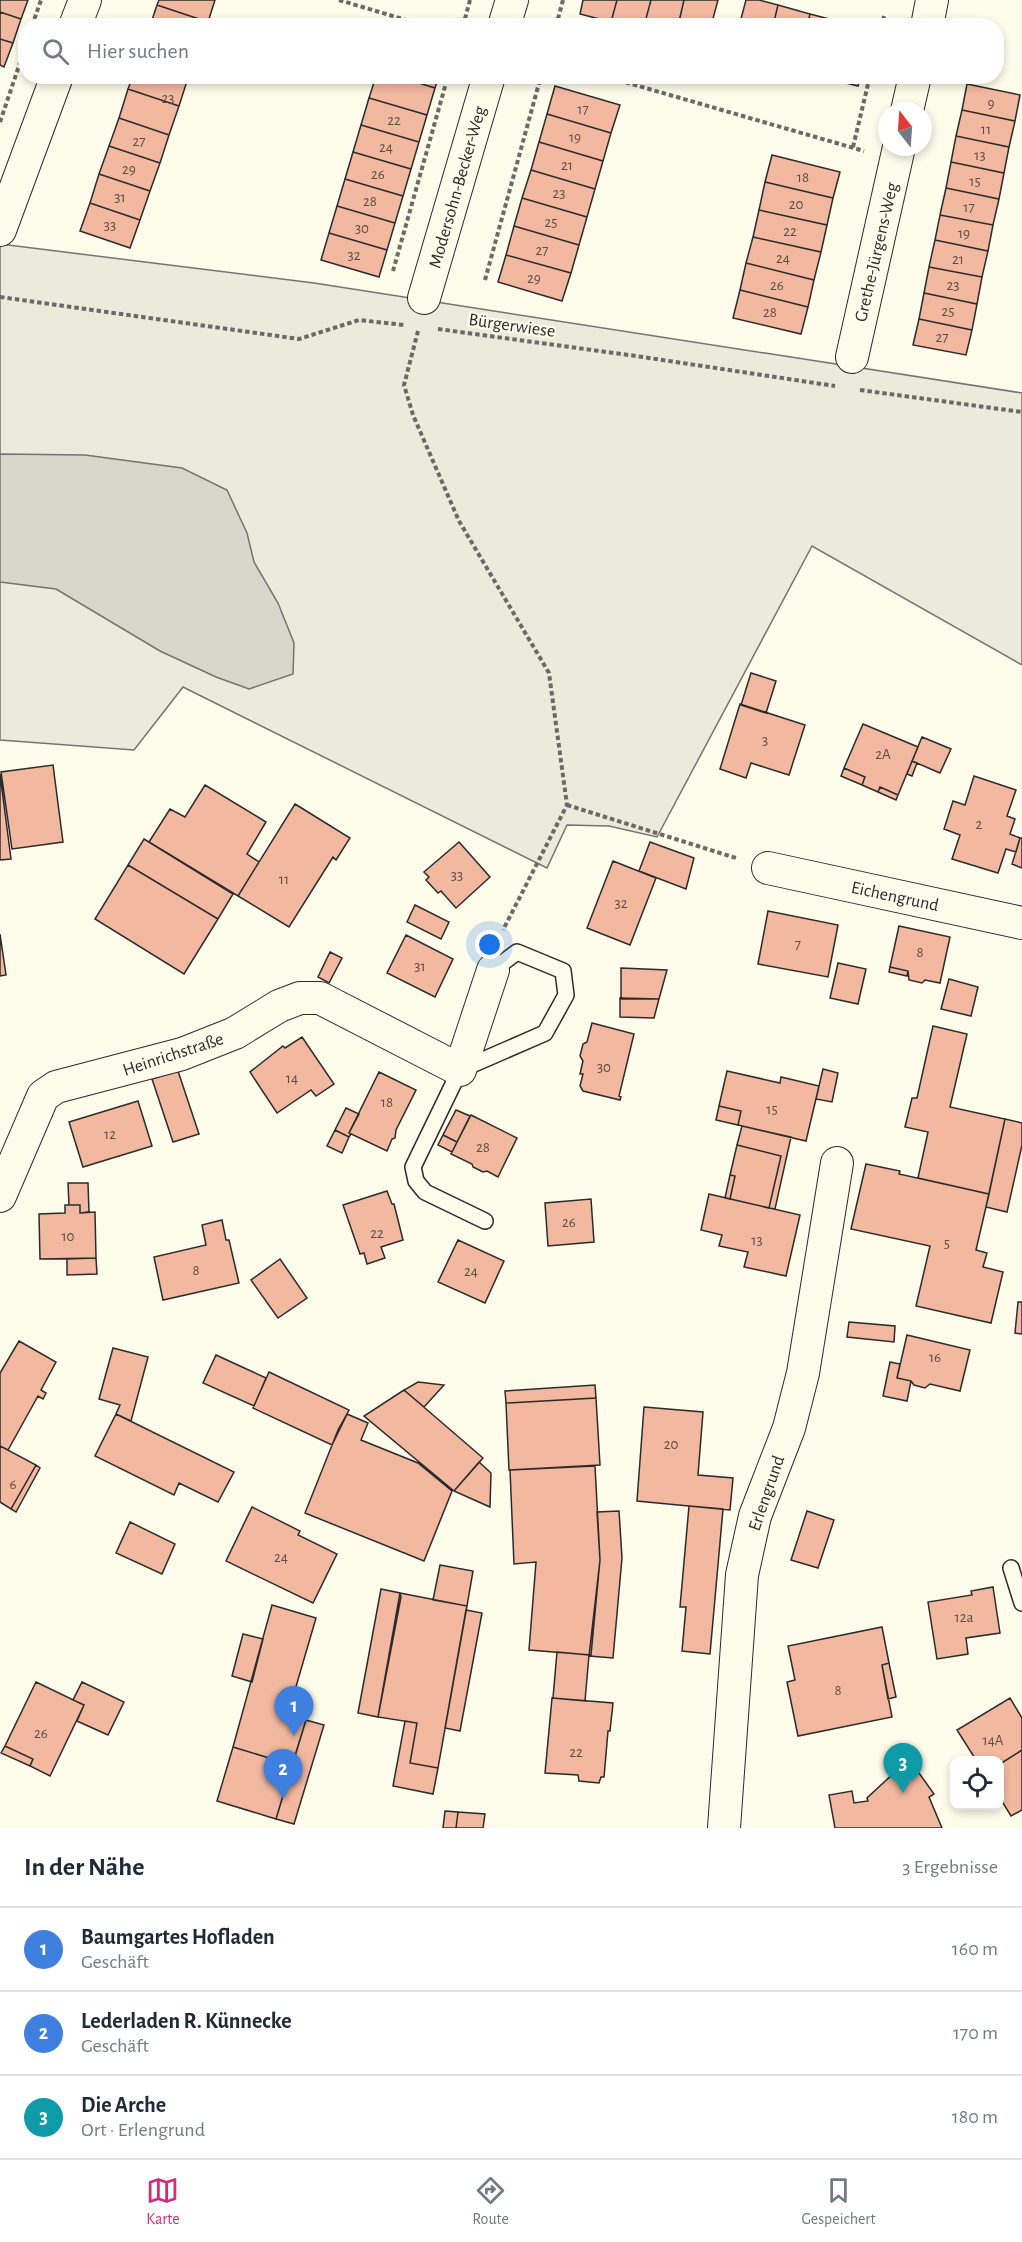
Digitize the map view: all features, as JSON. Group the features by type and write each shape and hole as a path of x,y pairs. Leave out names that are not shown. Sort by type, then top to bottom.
{"street":[{"path":"78,18 85,0"},
{"path":"506,18 512,0"},
{"path":"929,18 932,0"},
{"path":"0,230 54,84"},
{"name":"Modersohn-Becker-Weg","path":"421,312 487,84"},
{"path":"910,102 913,84"},
{"name":"Grethe-Jürgens-Weg","path":"852,357 898,156"},
{"name":"Eichengrund","path":"768,868 1022,923"},
{"path":"460,1070 500,964"},
{"name":"Heinrichstraße","path":"0,1196 43,1096 56,1087 182,1054 235,1033 279,1005 300,998 320,998 460,1070"},
{"name":"Erlengrund","path":"724,1828 742,1575 755,1516 789,1428 803,1373 837,1163"}],"lane":[{"path":"484,1221 425,1192 416,1181 413,1167 460,1070 545,1033 566,994 563,971 517,952 500,964"},
{"path":"1011,1568 1022,1603"}],"path":[{"path":"35,18 41,0"},
{"path":"339,0 399,18"},
{"path":"465,18 470,0"},
{"path":"558,18 563,0"},
{"path":"0,122 18,69"},
{"path":"393,271 446,84"},
{"path":"485,280 540,84"},
{"path":"632,84 853,147 878,151"},
{"path":"853,147 868,84"},
{"path":"0,297 299,339 360,320 407,326"},
{"path":"421,312 404,385 413,415 459,521 549,673 567,805 497,943 500,964"},
{"name":"Bürgerwiese","path":"429,328 842,387"},
{"path":"854,389 1022,412"},
{"path":"567,805 768,868"}],"shaded area":[{"path":"0,244 314,283 1022,393 1022,665 812,546 657,837 609,826 567,825 547,868 183,687 134,750 0,740"},
{"path":"0,454 85,455 182,468 227,490 247,533 254,562 278,603 294,643 293,674 249,689 216,677 160,651 56,589 0,582"}],"building":[{"path":"0,0 28,0 21,18 0,12"},
{"path":"159,0 215,0 209,18 196,18 157,5"},
{"path":"583,0 617,0 612,18 596,18 580,14"},
{"path":"617,0 651,0 646,18 612,18"},
{"path":"651,0 684,0 680,18 646,18"},
{"path":"684,0 718,0 713,18 680,18"},
{"path":"746,0 759,0 778,5 775,18 741,18"},
{"path":"157,5 196,18 153,18"},
{"path":"778,5 810,14 809,18 775,18"},
{"path":"0,12 18,18 18,28 13,43 0,39"},
{"path":"810,14 826,18 809,18"},
{"path":"0,39 13,43 4,67 0,65"},
{"path":"130,84 186,84 179,106 128,89"},
{"path":"373,84 422,84 435,88 427,115 369,98"},
{"path":"422,84 436,84 435,88"},
{"path":"967,84 1020,95 1015,121 962,110"},
{"path":"555,86 620,105 611,133 547,114"},
{"path":"128,89 179,106 169,135 119,118"},
{"path":"369,98 427,115 419,142 361,125"},
{"path":"962,110 1015,121 1009,147 956,136"},
{"path":"547,114 611,133 603,161 539,142"},
{"path":"119,118 169,135 160,163 109,146"},
{"path":"361,125 419,142 411,169 353,152"},
{"path":"956,136 1009,147 1004,173 951,162"},
{"path":"539,142 603,161 595,189 531,170"},
{"path":"109,146 160,163 150,191 99,174"},
{"path":"353,152 411,169 403,196 345,179"},
{"path":"772,155 840,172 833,198 765,182"},
{"path":"951,162 1004,173 999,199 946,188"},
{"path":"531,170 595,189 587,217 522,198"},
{"path":"99,174 150,191 140,220 90,203"},
{"path":"345,179 403,196 395,223 337,206"},
{"path":"765,182 833,198 827,225 759,210"},
{"path":"946,188 999,199 993,225 940,215"},
{"path":"522,198 587,217 579,245 514,226"},
{"path":"90,203 140,220 130,248 80,231"},
{"path":"337,206 395,223 387,250 329,233"},
{"path":"759,210 827,225 821,252 753,237"},
{"path":"940,215 993,225 988,251 935,240"},
{"path":"514,226 579,245 571,273 506,255"},
{"path":"329,233 387,250 379,277 321,260"},
{"path":"753,237 821,252 814,280 746,263"},
{"path":"935,240 988,251 982,277 929,267"},
{"path":"506,255 571,273 562,301 498,282"},
{"path":"746,263 814,280 808,307 740,290"},
{"path":"929,267 982,277 977,304 924,293"},
{"path":"740,290 808,307 801,334 733,318"},
{"path":"924,293 977,304 972,330 919,319"},
{"path":"919,319 972,330 966,355 913,345"},
{"path":"751,673 776,681 766,713 741,705"},
{"path":"740,704 805,725 789,775 751,763 746,778 720,769"},
{"path":"863,724 918,747 898,795 880,787 878,792 862,785 865,777 844,768"},
{"path":"922,737 951,749 940,773 912,761"},
{"path":"912,761 917,763 912,776 907,774"},
{"path":"53,765 63,842 12,849 1,772"},
{"path":"844,768 865,777 862,785 841,776"},
{"path":"0,774 11,859 0,860"},
{"path":"974,776 1016,790 1007,816 1015,819 1010,834 1020,838 1016,852 1006,849 998,873 952,859 960,835 944,829 953,801 965,805"},
{"path":"205,785 266,822 247,854 259,862 238,896 149,842 170,809 185,817"},
{"path":"880,787 898,795 896,800 878,792"},
{"path":"295,804 350,838 336,860 333,857 289,927 238,896"},
{"path":"1020,838 1022,838 1022,868 1012,864"},
{"path":"144,839 233,894 218,919 128,865"},
{"path":"459,842 490,877 456,908 441,891 438,893 426,880 429,877 424,872"},
{"path":"650,842 694,858 686,889 639,871"},
{"path":"613,861 656,878 630,945 587,928"},
{"path":"128,865 218,919 184,974 95,919"},
{"path":"415,905 449,922 441,939 407,922"},
{"path":"768,911 838,925 828,977 758,964"},
{"path":"899,926 950,937 940,983 909,980 908,971 890,967"},
{"path":"0,934 6,975 0,976"},
{"path":"406,935 453,959 435,997 387,973"},
{"path":"330,952 342,958 329,983 318,977"},
{"path":"838,963 866,969 858,1004 830,998"},
{"path":"890,967 908,971 907,976 889,972"},
{"path":"621,968 667,970 659,999 621,999"},
{"path":"949,979 978,987 971,1016 941,1009"},
{"path":"620,998 659,999 654,1018 620,1017"},
{"path":"592,1023 634,1034 619,1096 620,1100 583,1091 580,1086 583,1061 580,1056"},
{"path":"933,1026 967,1034 950,1107 1005,1119 989,1194 918,1178 928,1132 905,1127 912,1098 917,1098"},
{"path":"302,1037 334,1084 316,1096 311,1090 277,1113 250,1072 283,1046 285,1048"},
{"path":"823,1069 838,1073 832,1102 816,1099"},
{"path":"178,1071 199,1134 173,1142 152,1079"},
{"path":"727,1071 780,1083 781,1077 819,1086 806,1141 738,1125 741,1111 719,1106"},
{"path":"379,1072 416,1090 387,1151 349,1133"},
{"path":"138,1101 152,1146 83,1167 69,1122"},
{"path":"719,1106 741,1111 738,1125 716,1120"},
{"path":"346,1108 359,1114 349,1137 335,1130"},
{"path":"456,1110 470,1116 457,1142 443,1135"},
{"path":"471,1115 517,1138 498,1177 487,1171 483,1172 451,1154"},
{"path":"1005,1119 1022,1123 1022,1145 1007,1212 986,1207"},
{"path":"742,1126 791,1137 775,1209 769,1208 781,1156 737,1145"},
{"path":"335,1130 349,1137 342,1153 327,1146"},
{"path":"443,1135 457,1142 452,1152 438,1145"},
{"path":"737,1145 781,1156 769,1208 730,1199 735,1176 730,1175"},
{"path":"866,1164 900,1171 899,1174 989,1194 976,1250 987,1253 983,1267 1003,1272 991,1323 916,1306 930,1246 851,1229"},
{"path":"730,1175 735,1176 730,1199 725,1198"},
{"path":"68,1183 88,1183 89,1212 80,1213 80,1205 69,1205"},
{"path":"387,1191 394,1204 403,1240 381,1247 385,1258 367,1264 364,1253 360,1254 343,1205"},
{"path":"709,1194 800,1215 786,1276 744,1267 748,1252 719,1246 722,1235 701,1230"},
{"path":"591,1199 594,1242 548,1246 545,1203"},
{"path":"65,1205 80,1205 80,1213 95,1212 96,1258 40,1259 39,1214 65,1213"},
{"path":"222,1220 239,1283 163,1300 154,1257 206,1245 202,1225"},
{"path":"458,1240 504,1261 485,1303 438,1282"},
{"path":"96,1258 97,1274 67,1275 67,1259"},
{"path":"280,1259 307,1298 278,1318 251,1280"},
{"path":"1018,1302 1022,1302 1022,1334 1015,1333"},
{"path":"849,1322 895,1326 894,1342 847,1337"},
{"path":"907,1335 970,1350 960,1391 930,1384 925,1388 914,1385 911,1381 897,1378"},
{"path":"19,1341 56,1362 41,1390 46,1393 43,1399 38,1396 8,1450 0,1446 0,1373"},
{"path":"113,1348 148,1357 131,1421 116,1414 120,1405 99,1399"},
{"path":"216,1355 266,1378 254,1406 203,1383"},
{"path":"890,1362 900,1364 897,1378 911,1381 907,1401 883,1396"},
{"path":"269,1372 349,1410 332,1445 253,1408"},
{"path":"418,1382 444,1385 424,1407 404,1390"},
{"path":"595,1385 596,1398 506,1403 505,1391"},
{"path":"404,1390 483,1458 454,1491 364,1416"},
{"path":"596,1398 600,1465 509,1470 506,1403"},
{"path":"644,1407 703,1412 698,1475 733,1478 730,1510 637,1501"},
{"path":"116,1414 234,1472 218,1502 179,1483 174,1495 95,1456"},
{"path":"347,1414 368,1423 361,1440 418,1463 452,1491 424,1561 305,1513 338,1430"},
{"path":"0,1446 36,1465 11,1509 0,1502"},
{"path":"479,1462 491,1473 490,1507 454,1491"},
{"path":"36,1465 40,1468 16,1512 11,1509"},
{"path":"595,1466 600,1560 591,1655 529,1650 536,1562 514,1564 510,1470"},
{"path":"689,1506 723,1509 710,1654 682,1651 686,1607 680,1607"},
{"path":"252,1507 300,1531 298,1535 337,1554 313,1603 226,1561"},
{"path":"619,1511 622,1558 613,1658 589,1656 600,1560 597,1512"},
{"path":"807,1511 834,1520 818,1568 791,1560"},
{"path":"130,1522 175,1544 162,1574 116,1553"},
{"path":"440,1565 473,1571 467,1606 433,1600"},
{"path":"993,1587 1000,1633 966,1638 968,1654 937,1659 928,1602 972,1595 971,1591"},
{"path":"381,1589 400,1593 401,1597 378,1717 358,1713"},
{"path":"400,1593 467,1606 438,1768 410,1763 417,1723 378,1717"},
{"path":"272,1605 316,1618 288,1714 306,1720 292,1765 233,1747"},
{"path":"466,1610 482,1613 460,1731 445,1728"},
{"path":"882,1627 889,1663 882,1665 892,1717 798,1736 787,1682 795,1680 788,1646"},
{"path":"243,1634 263,1639 252,1682 232,1676"},
{"path":"557,1652 589,1655 585,1701 553,1698"},
{"path":"889,1663 896,1697 888,1699 882,1665"},
{"path":"36,1682 84,1705 50,1776 30,1766 33,1759 5,1746"},
{"path":"82,1682 124,1702 108,1735 77,1721 84,1705 73,1700"},
{"path":"552,1698 613,1703 604,1777 601,1777 599,1783 579,1781 578,1775 545,1773"},
{"path":"1010,1698 1022,1718 1022,1750 1004,1761 1004,1756 973,1756 957,1730"},
{"path":"306,1720 324,1725 294,1824 276,1819"},
{"path":"405,1721 417,1723 410,1763 438,1768 433,1794 393,1786"},
{"path":"5,1746 33,1759 30,1766 1,1753"},
{"path":"233,1747 292,1765 276,1819 217,1801"},
{"path":"1022,1750 1022,1810 1011,1816 1004,1805 1004,1761"},
{"path":"909,1759 934,1794 929,1797 942,1828 835,1828 829,1795 852,1791 854,1803 868,1801 867,1798"},
{"path":"445,1811 458,1812 456,1828 443,1828"},
{"path":"458,1812 485,1814 483,1828 456,1828"}],"place":[{"name":"Baumgartes Hofladen","path":"294,1736"},
{"name":"Die Arche","path":"903,1793"},
{"name":"Lederladen R. Künnecke","path":"283,1799"}]}
